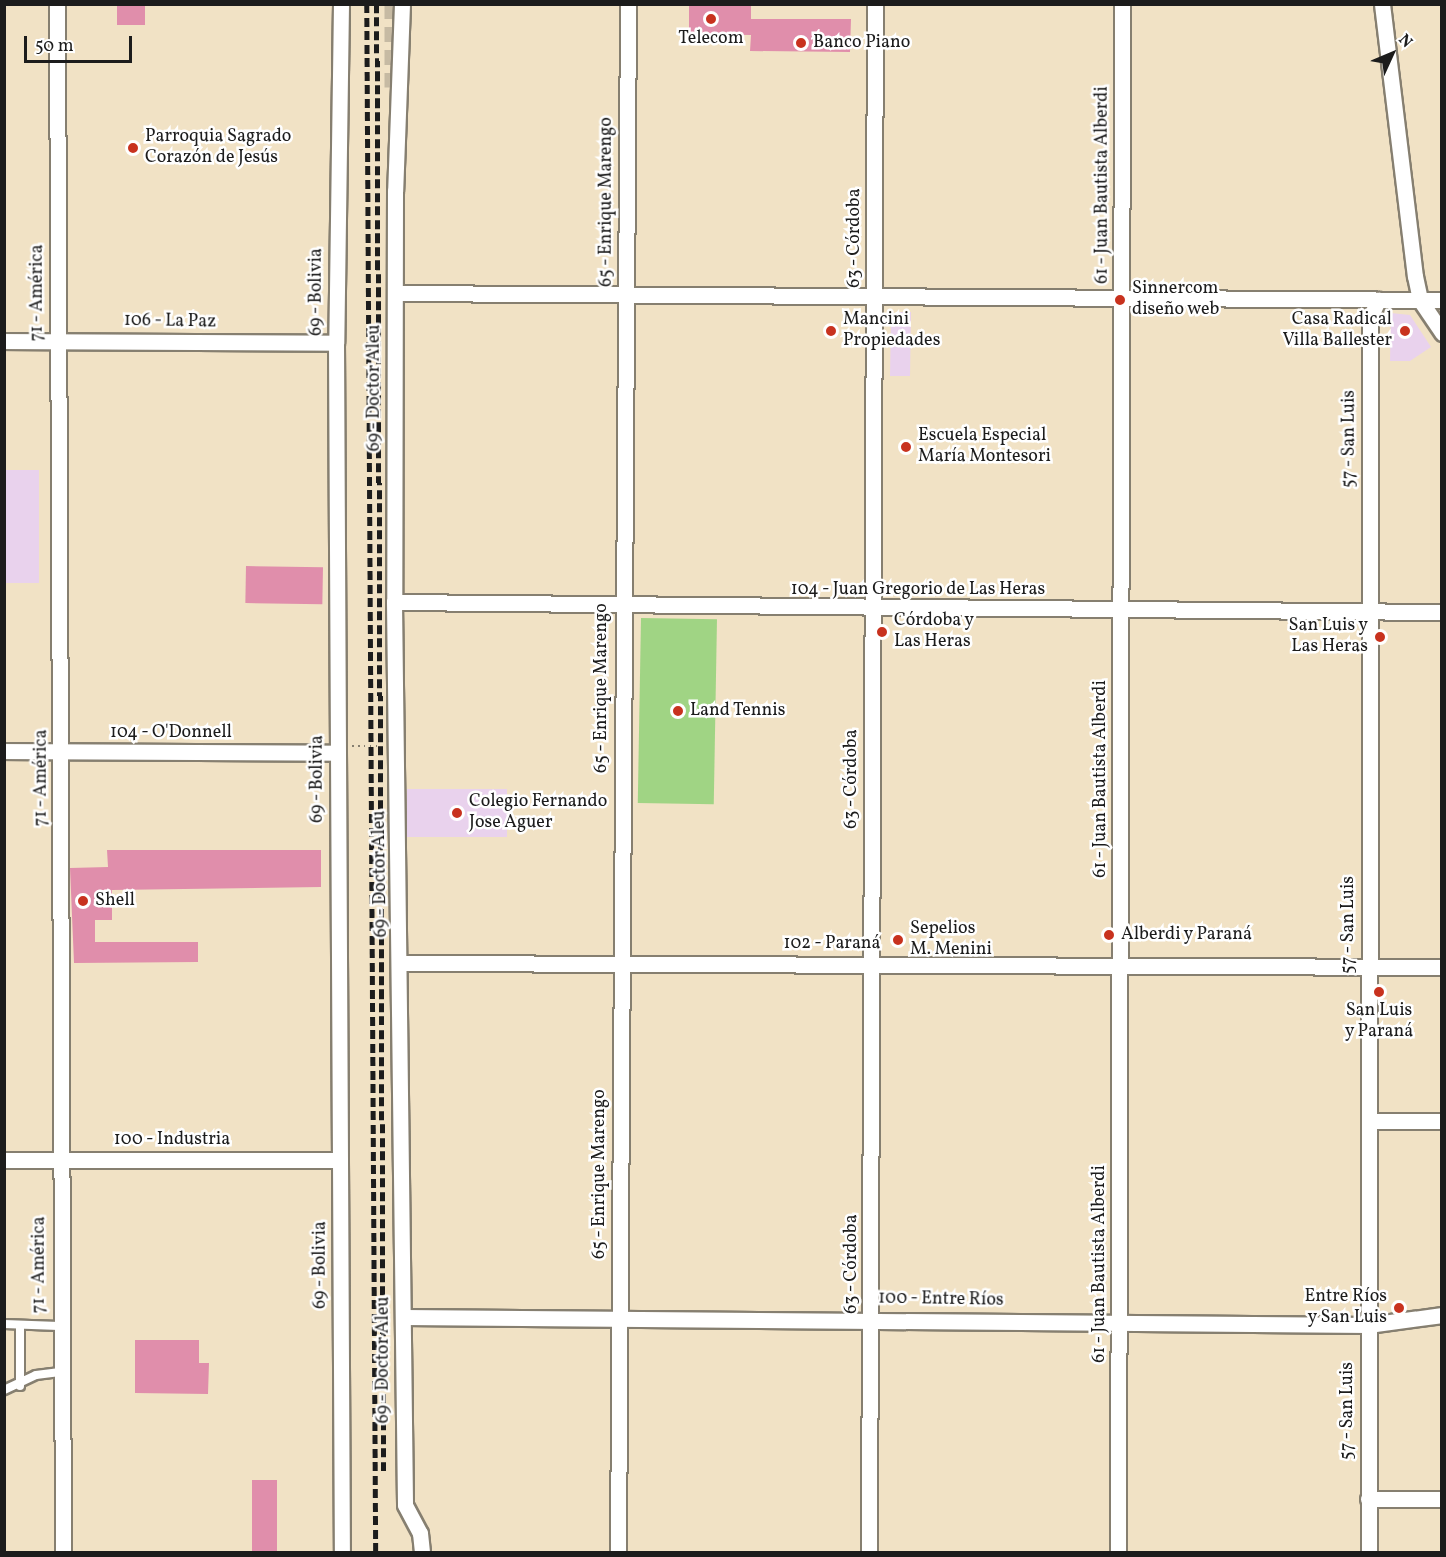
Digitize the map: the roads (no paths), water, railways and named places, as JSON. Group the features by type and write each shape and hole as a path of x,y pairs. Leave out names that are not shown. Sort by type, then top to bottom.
{"street":[{"name":"71 - América","path":"57,4 62,752 59,1326 63,1552"},
{"name":"69 - Bolivia","path":"341,4 336,343 342,1552"},
{"name":"69 - Doctor Aleu","path":"395,191 402,4"},
{"name":"65 - Enrique Marengo","path":"618,1552 622,608 628,4"},
{"name":"63 - Córdoba","path":"869,1552 875,4"},
{"name":"61 - Juan Bautista Alberdi","path":"1118,1552 1122,4"},
{"path":"1382,4 1420,300 1442,333"},
{"name":"69 - Doctor Aleu","path":"392,87 395,191 394,602 402,963 405,1505 420,1533 422,1552"},
{"path":"395,293 626,297 1123,296 1442,300"},
{"name":"57 - San Luis","path":"1369,1552 1370,318 1378,300"},
{"name":"106 - La Paz","path":"4,341 336,343"},
{"name":"104 - Juan Gregorio de Las Heras","path":"394,602 622,608 1370,615 1442,612"},
{"name":"104 - O'Donnell","path":"4,751 337,749"},
{"name":"102 - Paraná","path":"402,963 620,962 1442,967"},
{"path":"1370,1120 1442,1121"},
{"name":"100 - Industria","path":"4,1160 340,1160"},
{"name":"100 - Entre Ríos","path":"403,1317 871,1319 1368,1325 1442,1315"},
{"path":"1368,1499 1442,1499"}],"lane":[{"path":"4,1324 59,1326"},
{"path":"20,1325 20,1386"},
{"path":"4,1390 20,1386 36,1375 60,1372"}],"tunnel":[{"path":"392,4 392,87"}],"railway":[{"path":"367,4 376,1552"},
{"path":"377,4 384,1471"}],"place":[{"name":"Telecom","path":"711,19"},
{"name":"Banco Piano","path":"801,43"},
{"name":"Parroquia Sagrado Corazón de Jesús","path":"133,148"},
{"name":"Sinnercom diseño web","path":"1120,300"},
{"name":"Mancini Propiedades","path":"831,331"},
{"name":"Casa Radical Villa Ballester","path":"1405,331"},
{"name":"Escuela Especial María Montesori","path":"906,447"},
{"name":"Córdoba y Las Heras","path":"882,632"},
{"name":"San Luis y Las Heras","path":"1380,637"},
{"name":"Land Tennis","path":"678,711"},
{"name":"Colegio Fernando Jose Aguer","path":"457,813"},
{"name":"Shell","path":"83,901"},
{"name":"Alberdi y Paraná","path":"1109,935"},
{"name":"Sepelios M. Menini","path":"898,940"},
{"name":"San Luis y Paraná","path":"1379,992"},
{"name":"Entre Ríos y San Luis","path":"1399,1308"}]}
